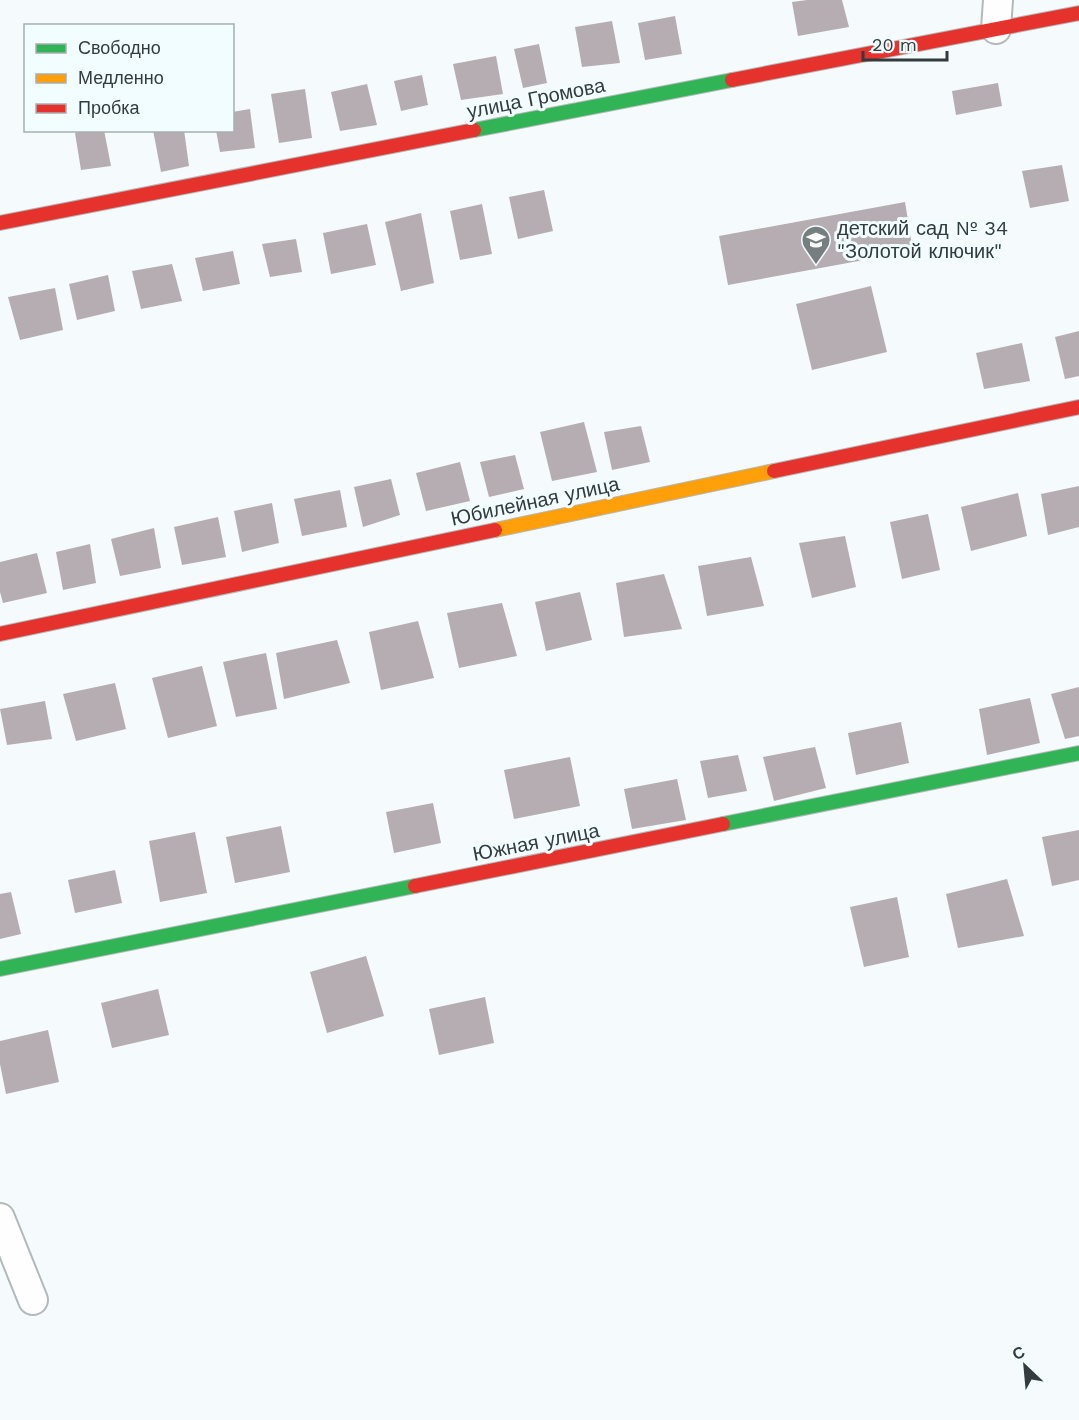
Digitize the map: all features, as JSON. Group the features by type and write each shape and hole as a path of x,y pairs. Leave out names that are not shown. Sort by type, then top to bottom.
{"street":[{"path":"996,29 999,0"},
{"name":"улица Громова","path":"0,223 996,29 1078,19"},
{"name":"Юбилейная улица","path":"0,634 1079,407"},
{"name":"Южная улица","path":"0,969 1079,753"},
{"path":"0,1218 33,1300"}],"building":[{"path":"842,0 849,27 798,36 792,2"},
{"path":"675,16 682,54 645,60 638,23"},
{"path":"612,21 620,63 582,67 575,27"},
{"path":"539,44 547,83 523,88 514,49"},
{"path":"496,56 503,94 461,100 453,64"},
{"path":"422,75 428,105 401,111 394,81"},
{"path":"998,83 1002,106 956,115 952,91"},
{"path":"367,84 377,125 340,131 331,92"},
{"path":"305,89 312,138 279,143 271,94"},
{"path":"250,109 255,148 220,152 216,132 234,132 234,112"},
{"path":"104,132 111,166 81,170 75,133"},
{"path":"153,132 184,132 189,166 161,172"},
{"path":"1062,165 1069,201 1030,208 1022,171"},
{"path":"544,190 553,231 518,239 509,197"},
{"path":"905,202 913,251 728,285 719,236"},
{"path":"482,204 492,254 460,260 450,211"},
{"path":"421,213 434,283 401,291 385,222"},
{"path":"367,224 376,265 331,274 323,233"},
{"path":"296,239 302,272 270,277 262,244"},
{"path":"233,251 240,284 203,291 195,258"},
{"path":"172,264 182,301 141,309 132,271"},
{"path":"108,275 115,311 77,320 69,284"},
{"path":"871,286 887,352 812,370 796,304"},
{"path":"55,288 63,330 20,340 8,297"},
{"path":"1079,331 1079,376 1065,379 1055,337"},
{"path":"1022,343 1030,381 984,389 976,353"},
{"path":"584,422 597,472 552,481 540,432"},
{"path":"641,426 650,462 612,470 604,432"},
{"path":"515,455 524,489 489,497 480,462"},
{"path":"460,462 470,501 426,511 416,473"},
{"path":"391,479 400,515 363,527 354,487"},
{"path":"1079,486 1079,527 1048,535 1041,494"},
{"path":"340,490 347,527 302,536 294,499"},
{"path":"1018,493 1027,536 971,551 961,507"},
{"path":"272,503 279,543 242,552 234,511"},
{"path":"928,514 940,570 902,579 890,522"},
{"path":"218,517 226,557 182,565 174,527"},
{"path":"154,528 161,568 120,576 111,539"},
{"path":"845,536 856,587 812,598 799,543"},
{"path":"90,544 96,583 63,590 56,552"},
{"path":"37,553 47,593 3,603 0,592 0,562"},
{"path":"751,557 764,606 707,616 698,566"},
{"path":"664,574 682,629 624,637 616,583"},
{"path":"580,592 592,640 546,651 535,602"},
{"path":"502,603 517,656 459,668 447,613"},
{"path":"418,621 434,678 381,690 369,632"},
{"path":"337,640 350,683 284,699 276,653"},
{"path":"266,653 277,709 236,717 223,662"},
{"path":"202,666 217,726 168,738 152,678"},
{"path":"115,683 126,729 76,741 63,694"},
{"path":"1079,687 1079,736 1065,739 1051,694"},
{"path":"1030,698 1040,743 987,755 979,709"},
{"path":"45,701 52,739 7,745 0,709"},
{"path":"901,722 909,763 856,775 848,733"},
{"path":"815,747 826,788 774,801 763,757"},
{"path":"738,755 747,791 708,798 700,761"},
{"path":"570,757 580,806 514,819 504,770"},
{"path":"677,779 686,820 632,829 624,789"},
{"path":"433,803 441,843 394,853 386,812"},
{"path":"281,826 290,872 235,883 226,837"},
{"path":"1079,830 1079,880 1052,886 1042,837"},
{"path":"195,832 207,893 160,902 149,841"},
{"path":"115,870 122,903 75,913 68,880"},
{"path":"1007,879 1024,936 958,948 946,894"},
{"path":"11,892 21,934 0,939 0,894"},
{"path":"897,897 909,957 864,967 850,907"},
{"path":"366,956 384,1016 327,1033 310,972"},
{"path":"158,989 169,1035 112,1048 101,1003"},
{"path":"485,997 494,1043 439,1055 429,1009"},
{"path":"48,1030 59,1082 6,1094 0,1064 0,1041"}],"traffic: fast":[{"path":"474,130 732,80"},
{"path":"723,824 1079,753"},
{"path":"0,969 415,886"}],"traffic: slow":[{"path":"495,530 774,471"}],"traffic: jam":[{"path":"732,80 1079,13"},
{"path":"0,223 474,130"},
{"path":"774,471 1079,407"},
{"path":"0,634 495,530"},
{"path":"415,886 723,824"}],"place":[{"name":"детский сад № 34 \"Золотой ключик\"","path":"816,266"}]}
